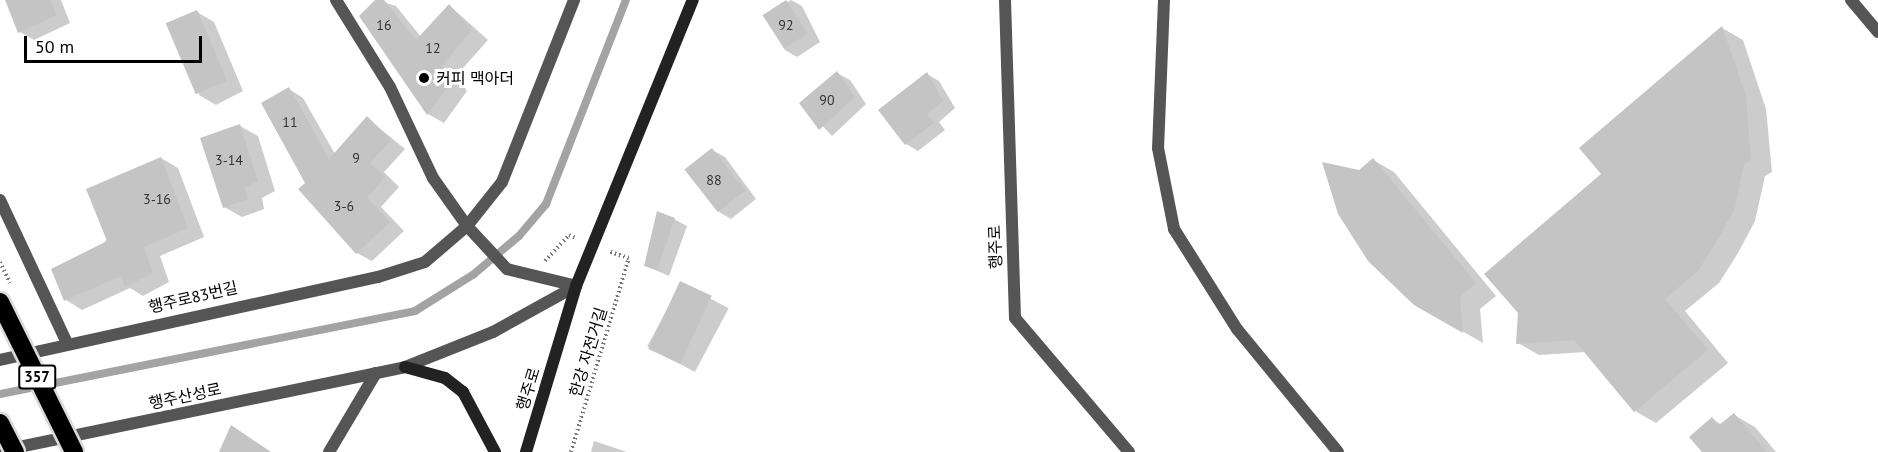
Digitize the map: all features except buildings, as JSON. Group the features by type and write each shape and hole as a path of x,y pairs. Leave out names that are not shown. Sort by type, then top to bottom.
{"highway":[{"name":"357","path":"0,302 74,452"},
{"path":"0,423 15,452"}],"main road":[{"name":"행주로","path":"526,452 576,286 693,0"},
{"path":"405,368 445,378 463,392 495,452"}],"street":[{"path":"336,0 390,87 433,178 467,226 507,269 576,286"},
{"name":"행주로83번길","path":"0,360 67,342 378,277 425,262 467,226 502,182 574,0"},
{"name":"행주로","path":"1005,0 1015,318 1128,452"},
{"path":"1164,0 1158,148 1174,229 1237,329 1338,452"},
{"path":"1851,0 1878,32"},
{"path":"0,200 67,342"},
{"name":"행주산성로","path":"0,451 405,368 493,332 576,286"},
{"path":"329,452 376,373"}],"path":[{"name":"한강 자전거길","path":"571,452 629,258"}],"waterway":[{"path":"0,394 415,311 474,274 519,236 546,204 626,0"}],"place":[{"name":"커피 맥아더","path":"424,78"}]}
